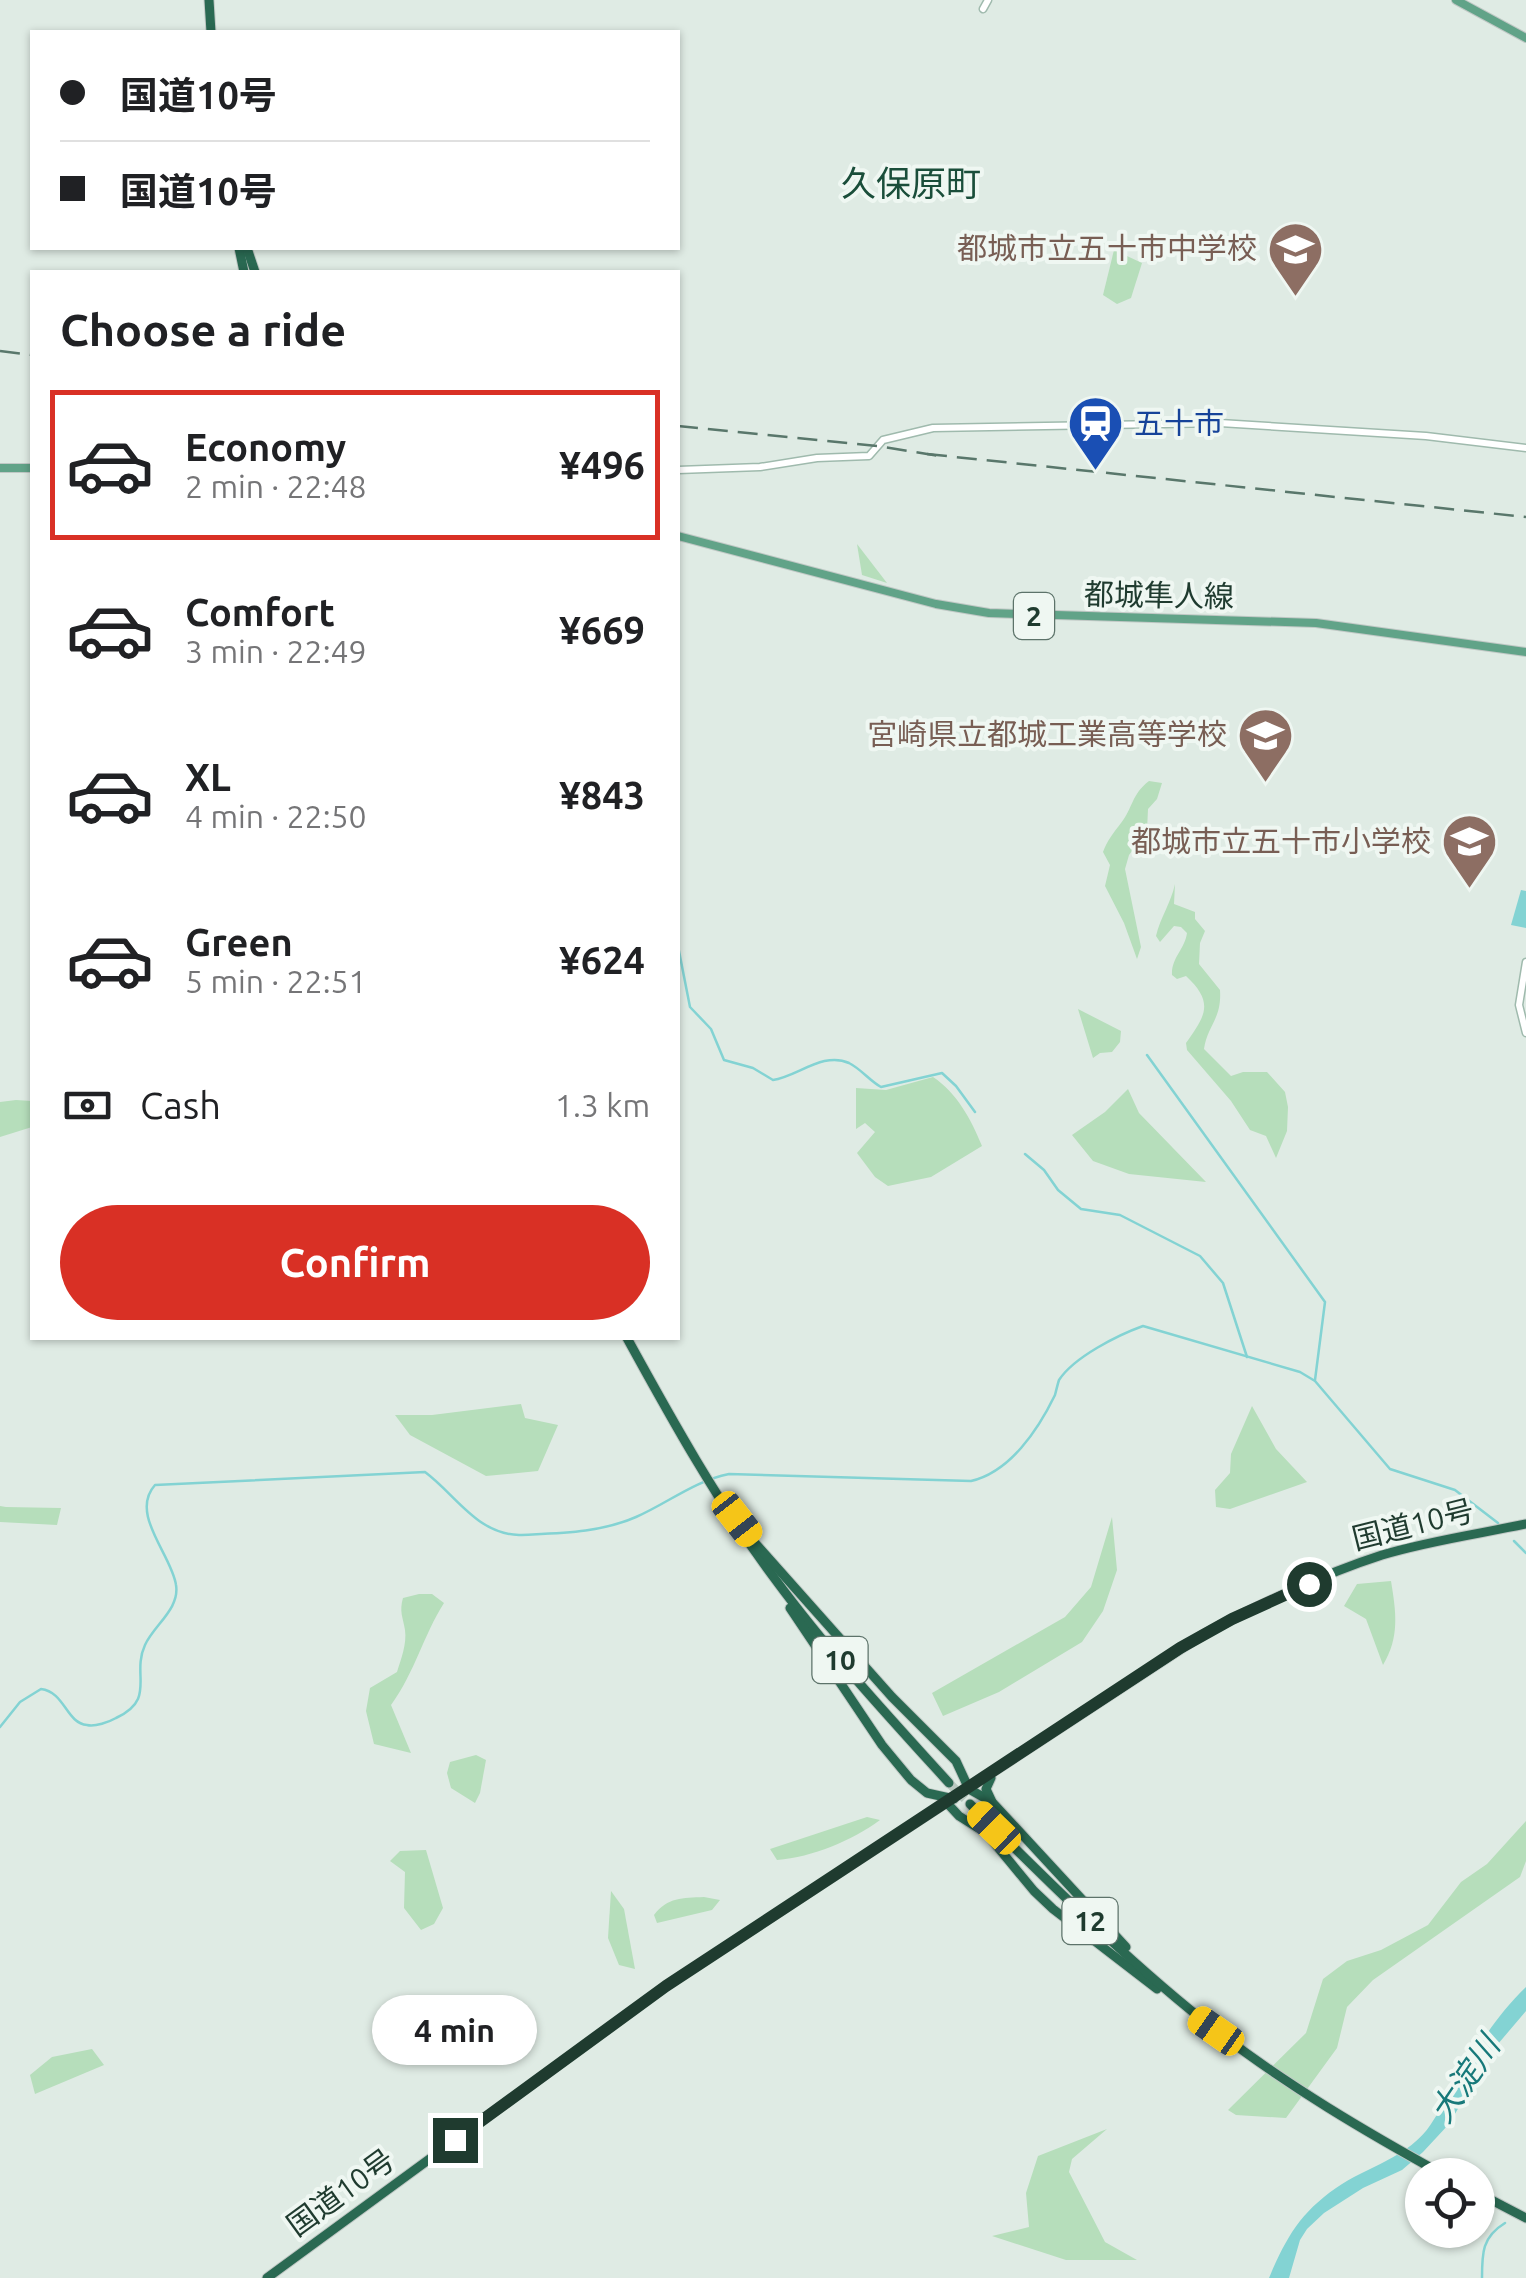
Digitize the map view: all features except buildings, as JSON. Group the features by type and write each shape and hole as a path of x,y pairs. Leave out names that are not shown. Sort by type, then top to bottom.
{"highway":[{"path":"209,0 211,30"},
{"name":"10","path":"628,1340 740,1530 813,1629 949,1783"},
{"path":"717,1494 892,1697 956,1761 972,1774 996,1772"},
{"name":"国道10号","path":"267,2278 666,1986 1180,1648 1274,1599 1379,1556 1526,1524"},
{"path":"740,1530 882,1745 922,1790 929,1805 917,1821"},
{"path":"956,1761 968,1790 992,1802"},
{"path":"996,1772 986,1789 992,1802 1114,1935 1216,2031"},
{"path":"922,1790 951,1801 959,1816 986,1833 1034,1892 1053,1909 1216,2031"},
{"name":"12","path":"970,1804 1116,1946 1216,2031 1260,2063 1415,2158"},
{"path":"932,1812 969,1821"},
{"path":"1495,2202 1526,2218"}],"main road":[{"path":"1456,0 1526,38"},
{"path":"0,468 30,468"},
{"name":"都城隼人線","path":"680,537 973,610 1032,616 1316,623 1526,652"}],"street":[{"path":"983,9 988,0"},
{"path":"680,470 869,456 883,440 932,428 1220,423 1426,436 1526,448"},
{"path":"1526,962 1519,1005 1526,1033"}],"green space":[{"path":"1114,250 1142,263 1131,298 1117,304 1103,295"},
{"path":"857,544 887,583 862,575"},
{"path":"1149,781 1162,783 1157,799 1148,809 1147,831 1129,855 1125,869 1141,947 1137,959 1105,886 1110,865 1103,852 1135,796"},
{"path":"1175,884 1174,904 1195,912 1195,919 1205,931 1199,964 1220,990 1219,1008 1204,1049 1231,1076 1267,1072 1285,1092 1287,1131 1276,1158 1266,1136 1250,1130 1231,1101 1187,1050 1186,1043 1202,1017 1204,1002 1186,976 1177,979 1172,975 1187,933 1174,926 1160,942 1156,936"},
{"path":"1078,1009 1121,1031 1120,1042 1112,1052 1093,1058"},
{"path":"933,1077 962,1107 982,1146 931,1177 888,1186 875,1177 857,1153 875,1132 865,1123 856,1129 856,1088 886,1090"},
{"path":"1128,1089 1139,1113 1206,1182 1129,1174 1093,1161 1072,1135 1105,1112"},
{"path":"30,1101 30,1128 0,1137 0,1102"},
{"path":"521,1404 525,1418 558,1425 538,1471 486,1476 410,1435 395,1415 432,1415"},
{"path":"1252,1406 1276,1449 1307,1482 1230,1509 1216,1507 1215,1490 1230,1473 1231,1454"},
{"path":"0,1506 61,1508 57,1525 0,1522"},
{"path":"1112,1517 1117,1570 1103,1611 1082,1642 999,1692 943,1716 932,1693 1065,1617 1091,1587"},
{"path":"1391,1581 1394,1634 1383,1665 1366,1619 1344,1606 1357,1584"},
{"path":"432,1594 444,1603 391,1705 411,1753 374,1744 366,1711 370,1688 397,1672 405,1641 403,1598"},
{"path":"476,1755 486,1760 475,1803 451,1788 447,1773 450,1762"},
{"path":"867,1817 880,1820 818,1852 777,1860 770,1849"},
{"path":"1526,1821 1526,1861 1520,1877 1373,1980 1347,2007 1337,2048 1286,2118 1236,2115 1228,2110 1306,2033 1323,1979 1347,1961 1381,1950 1428,1925 1461,1882 1487,1864"},
{"path":"426,1850 443,1908 434,1924 421,1930 404,1908 405,1872 390,1861 400,1851"},
{"path":"611,1891 624,1909 635,1969 619,1965 608,1938"},
{"path":"704,1897 720,1900 712,1910 657,1923 654,1915 670,1902"},
{"path":"92,2049 104,2065 35,2094 30,2075 52,2057"},
{"path":"1107,2129 1072,2159 1069,2172 1105,2242 1137,2260 1066,2260 992,2236 1029,2227 1026,2193 1038,2156"}],"water":[{"path":"1521,890 1526,891 1526,928 1511,925"},
{"name":"大淀川","path":"1526,1987 1526,2011 1492,2051 1449,2124 1416,2158 1405,2158 1402,2170 1363,2188 1324,2213 1300,2240 1289,2278 1269,2278 1288,2239 1313,2207 1336,2188 1400,2153 1422,2135 1511,2002"}],"waterway":[{"path":"680,956 690,1007 711,1029 724,1060 753,1068 773,1080 820,1062 839,1060 881,1087 942,1073 975,1112"},
{"path":"1147,1055 1325,1302 1315,1380"},
{"path":"1025,1154 1081,1209 1120,1215 1200,1256 1223,1283 1247,1357"},
{"path":"0,1727 20,1702 41,1689 49,1691 74,1719 87,1725 113,1720 136,1703 145,1645 176,1594 173,1573 149,1521 148,1496 155,1485 425,1472 479,1521 504,1533 519,1535 579,1531 622,1522 729,1474 971,1481 998,1469 1021,1448 1048,1408 1066,1371 1109,1341 1143,1326 1300,1372 1315,1381 1390,1469 1455,1490 1498,1523"},
{"path":"1514,1541 1526,1553"},
{"path":"1482,2278 1485,2246 1505,2223"}],"tunnel":[{"path":"949,1783 970,1804"}],"railway":[{"path":"0,351 30,355"},
{"path":"680,426 939,456"},
{"path":"927,454 1526,517"}],"place":[{"name":"都城市立五十市中学校","path":"1296,298"},
{"name":"五十市","path":"1095,473"},
{"name":"宮崎県立都城工業高等学校","path":"1266,784"},
{"name":"都城市立五十市小学校","path":"1470,891"}],"district":[{"name":"久保原町","path":"911,184"}],"route":[{"path":"455,2140 666,1986 1180,1648 1309,1584"}]}
